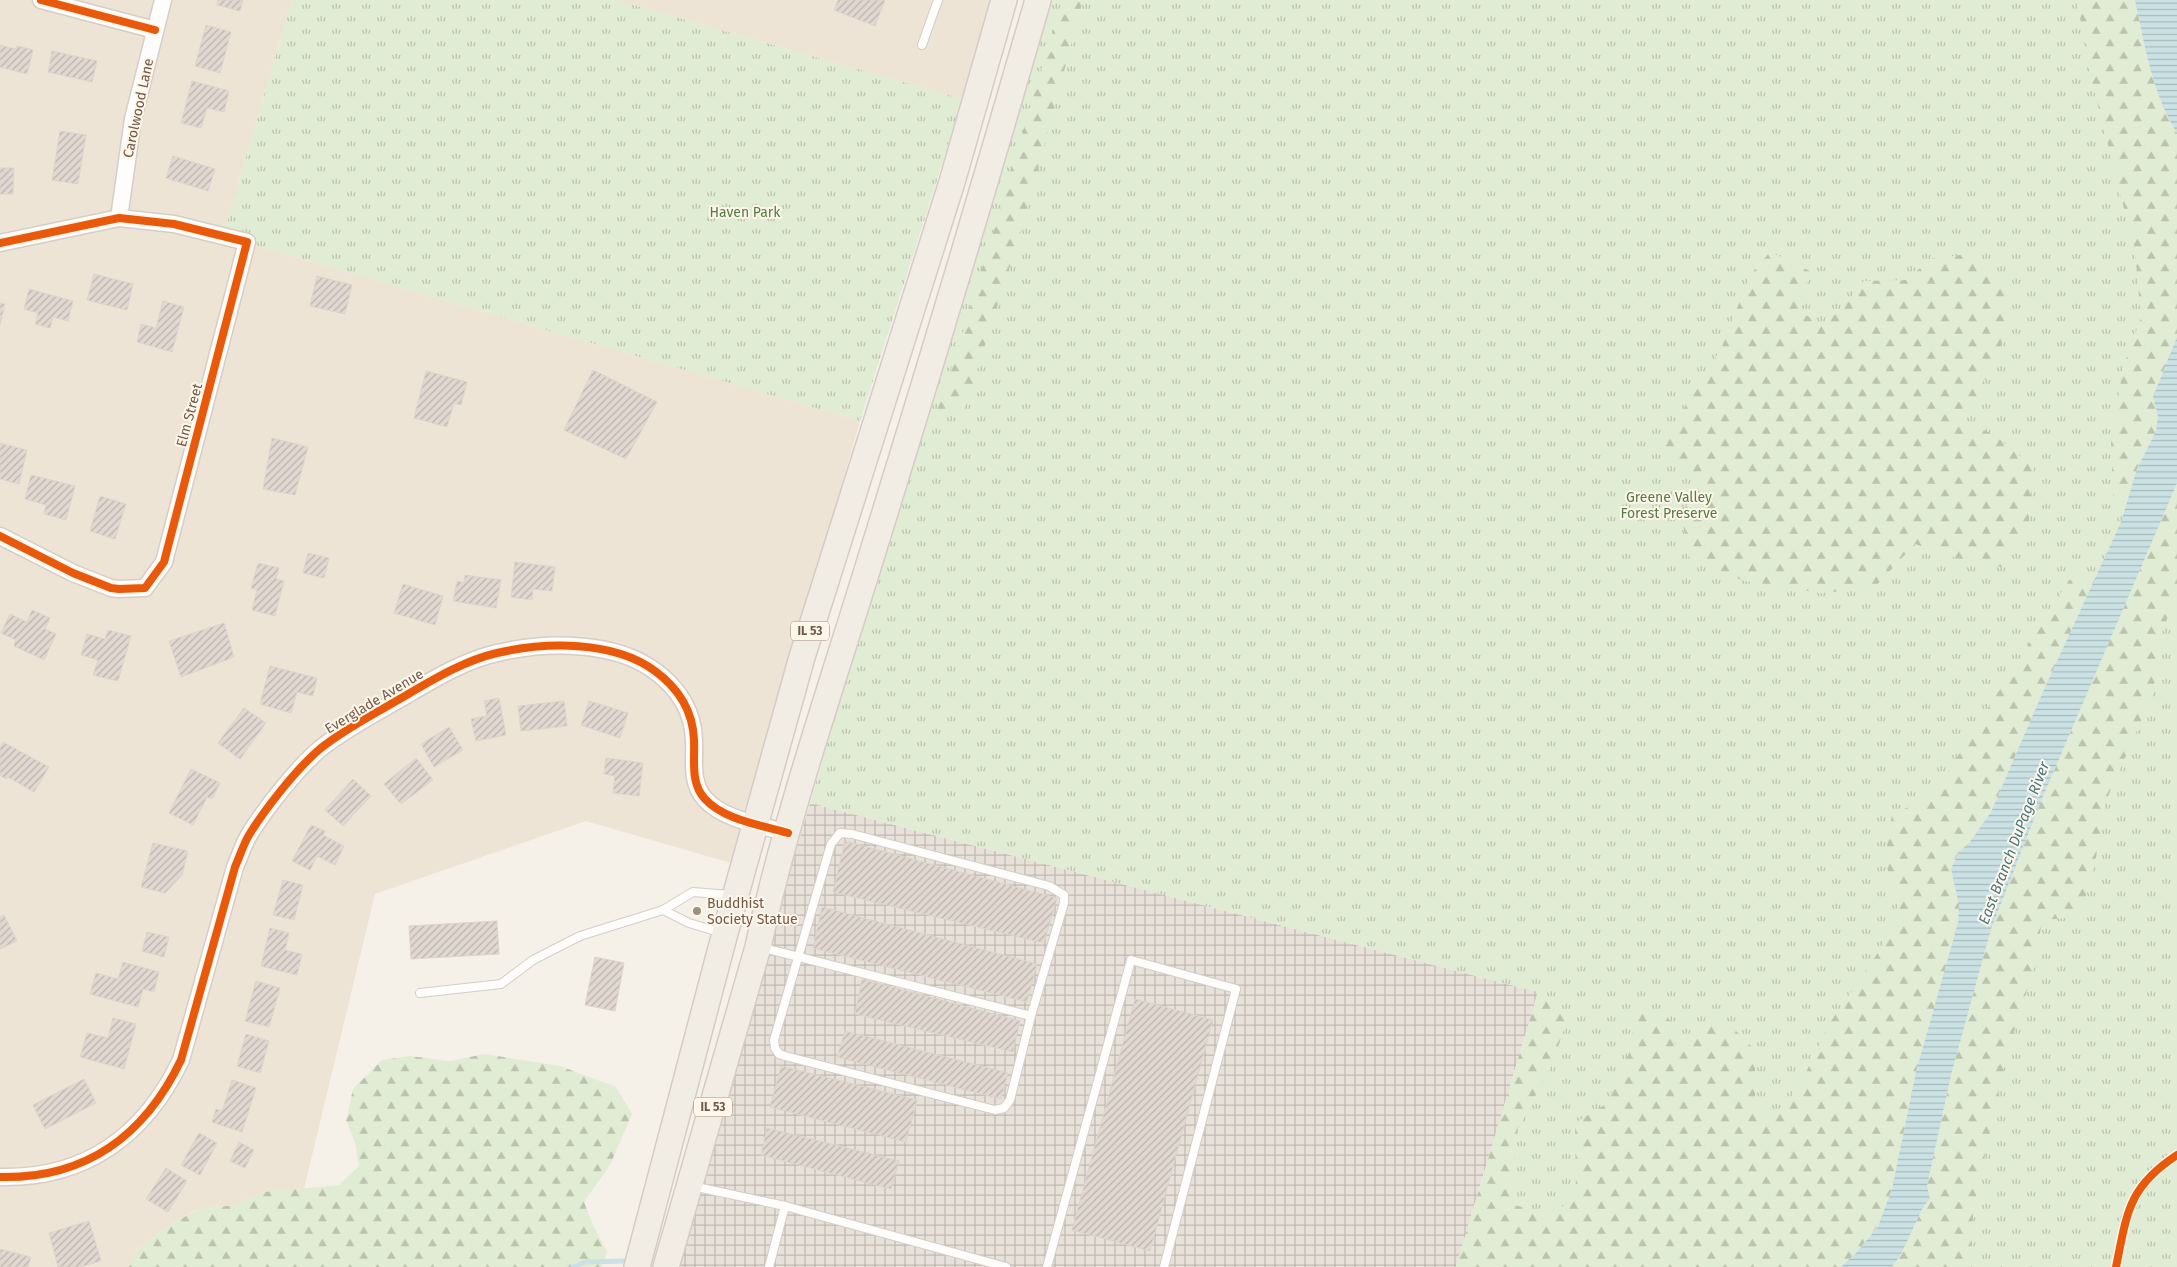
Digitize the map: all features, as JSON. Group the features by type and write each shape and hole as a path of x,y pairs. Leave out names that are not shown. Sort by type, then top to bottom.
{"main road":[{"name":"IL 53","path":"637,1267 725,933 802,657 952,182 1004,0"},
{"name":"IL 53","path":"666,1267 758,947 767,906 788,833 948,309 1038,0"}],"street":[{"path":"41,0 155,30"},
{"name":"Carolwood Lane","path":"119,218 133,119 163,0"},
{"path":"0,243 119,218"},
{"name":"Elm Street","path":"0,536 73,573 111,588 145,588 164,562 247,242 174,224 119,218"},
{"name":"Everglade Avenue","path":"0,1177 33,1175 77,1164 101,1154 120,1141 145,1117 168,1086 181,1060 235,866 253,829 288,784 320,749 353,726 465,664 496,653 531,648 568,647 599,650 626,656 643,664 674,688 686,705 692,721 694,774 698,787 705,799 722,811 756,824 788,833"}],"lane":[{"path":"922,45 938,0"},
{"path":"840,833 852,834 1049,886 1064,895 1064,903 1031,1016 1010,1100 1004,1108 995,1110 779,1054 774,1048 774,1040 831,844 840,833"},
{"path":"420,993 501,984 533,960 580,936 663,910 693,892 736,895"},
{"path":"663,910 688,923 725,933"},
{"path":"758,947 1031,1016"},
{"path":"1047,1267 1131,960 1236,989 1164,1267"},
{"path":"690,1186 785,1206 1006,1267"},
{"path":"769,1267 785,1206"}],"shaded area":[{"path":"0,0 292,0 223,236 860,421 734,864 586,821 375,894 304,1189 264,1192 235,1205 195,1210 163,1230 137,1250 129,1267 0,1267"},
{"path":"616,0 992,0 963,99"},
{"path":"810,803 1538,992 1456,1267 675,1267"}],"green space":[{"name":"Haven Park","path":"292,0 616,0 963,99 860,421 223,236"},
{"name":"Greene Valley Forest Preserve","path":"1041,0 2177,0 2177,1267 1456,1267 1538,992 810,803"},
{"path":"1062,0 1083,0 1023,225 964,411 934,420 964,329"},
{"path":"2077,0 2135,0 2155,85 2168,117 2177,133 2177,337 2153,397 2158,416 2156,431 2137,469 2126,503 2113,495 2111,443 2123,367 2141,318 2135,252 2089,70"},
{"path":"1770,252 1810,271 1798,311 1824,325 1842,308 1864,281 1907,280 1930,259 1960,255 1986,262 2005,281 2011,325 1964,422 1993,434 2034,467 2028,528 2001,567 1956,558 1915,544 1874,588 1821,593 1744,581 1690,559 1683,525 1691,480 1664,448 1690,397 1722,347 1750,275"},
{"path":"2177,483 2177,593 2160,638 2153,694 2105,803 2095,863 2080,917 2042,920 2035,966 2008,1050 1974,1205 1969,1267 1892,1267 1901,1254 1924,1205 1930,1199 1927,1186 1951,1075 1991,929 2041,801"},
{"path":"2099,572 2042,694 1991,812 1970,842 1958,853 1951,868 1959,905 1958,923 1916,1072 1892,1189 1878,1226 1855,1254 1841,1267 1456,1267 1538,992 1568,1016 1553,1063 1518,1128 1510,1204 1551,1214 1576,1197 1575,1123 1606,1104 1630,1051 1637,1002 1671,1021 1677,1056 1699,1025 1730,1025 1755,1050 1755,1107 1774,1120 1800,1085 1829,1024 1877,954 1899,913 1885,859 1892,814 1932,797 2069,580"},
{"path":"485,1054 560,1066 616,1087 632,1114 610,1165 584,1202 592,1223 607,1252 602,1267 129,1267 137,1250 163,1230 196,1210 235,1205 264,1192 339,1185 359,1166 355,1143 346,1120 353,1089 382,1060 410,1056 449,1061"}],"water":[{"path":"2135,0 2177,0 2177,133 2168,117 2155,85"},
{"name":"East Branch DuPage River","path":"2177,337 2177,483 2041,801 1991,929 1951,1075 1927,1186 1930,1199 1924,1205 1901,1254 1892,1267 1841,1267 1878,1227 1892,1189 1916,1072 1958,923 1959,905 1951,869 1958,853 1970,842 1991,812 2042,694 2121,522 2137,469 2156,431 2158,416 2153,397"}],"building":[{"path":"218,0 243,0 240,11 217,5"},
{"path":"838,0 885,0 875,26 834,10"},
{"path":"206,25 231,32 220,73 195,66"},
{"path":"0,45 16,49 17,46 33,50 27,74 0,67"},
{"path":"52,51 97,61 92,82 48,72"},
{"path":"192,81 229,91 224,112 207,108 201,128 181,123"},
{"path":"60,131 86,135 78,184 52,180"},
{"path":"173,156 215,169 208,191 166,178"},
{"path":"0,168 14,168 13,194 0,194"},
{"path":"94,274 133,284 127,310 87,300"},
{"path":"317,276 352,285 345,314 310,306"},
{"path":"29,289 73,301 68,321 53,317 50,328 35,324 38,313 24,309"},
{"path":"163,301 184,307 172,352 137,342 141,324 156,328"},
{"path":"0,303 5,304 0,325"},
{"path":"593,370 657,402 626,459 564,430"},
{"path":"426,371 467,382 461,405 454,403 447,427 414,418"},
{"path":"272,438 308,447 295,495 263,489"},
{"path":"0,443 27,450 19,484 0,479"},
{"path":"31,475 75,486 66,520 44,514 46,505 25,499"},
{"path":"100,496 126,504 115,539 90,531"},
{"path":"308,553 329,558 324,578 303,573"},
{"path":"515,562 555,567 552,591 533,589 532,600 511,597"},
{"path":"258,563 279,568 276,579 284,581 275,616 252,610 257,590 251,588"},
{"path":"465,575 501,580 496,608 453,601 457,581 464,583"},
{"path":"403,584 443,596 435,625 394,613"},
{"path":"32,610 50,618 45,629 56,634 44,660 14,646 16,640 1,633 10,614 27,622"},
{"path":"224,623 234,657 181,677 169,641"},
{"path":"108,630 131,636 118,681 93,675 98,660 81,655 87,634 105,639"},
{"path":"270,666 317,678 313,696 297,692 291,713 260,704"},
{"path":"499,698 506,735 476,741 471,719 487,716 484,701"},
{"path":"564,701 567,726 521,731 518,706"},
{"path":"589,701 628,713 620,738 581,725"},
{"path":"244,708 266,723 240,759 218,743"},
{"path":"449,727 463,750 434,767 421,744"},
{"path":"3,742 49,767 34,792 8,777 6,779 0,775 0,748"},
{"path":"416,758 433,780 401,804 384,784"},
{"path":"606,758 643,763 639,796 613,793 615,776 604,774"},
{"path":"191,769 220,783 212,799 207,797 193,825 169,813"},
{"path":"353,779 371,796 343,826 325,810"},
{"path":"311,825 325,831 323,835 344,846 335,865 317,856 310,870 292,861"},
{"path":"845,841 1057,898 1044,943 833,892"},
{"path":"153,843 188,851 182,875 165,893 141,887"},
{"path":"283,880 303,885 294,920 273,915"},
{"path":"822,907 1037,964 1027,1002 813,948"},
{"path":"4,915 17,941 0,949 0,917"},
{"path":"497,921 499,954 411,959 409,926"},
{"path":"270,928 289,933 285,950 302,954 297,975 261,966"},
{"path":"147,932 169,937 164,957 142,951"},
{"path":"595,957 624,963 615,1011 585,1005"},
{"path":"123,962 159,972 154,992 143,989 138,1007 90,994 96,973 118,979"},
{"path":"862,979 1020,1021 1013,1052 855,1014"},
{"path":"256,981 280,988 269,1027 245,1021"},
{"path":"1135,999 1213,1020 1150,1251 1072,1230"},
{"path":"113,1018 136,1024 124,1069 80,1057 87,1033 108,1038"},
{"path":"845,1031 1008,1073 1001,1099 837,1057"},
{"path":"246,1034 269,1041 260,1073 237,1066"},
{"path":"781,1066 917,1100 906,1142 770,1107"},
{"path":"84,1079 96,1103 45,1129 33,1105"},
{"path":"232,1080 256,1088 242,1132 212,1122 216,1109 222,1111"},
{"path":"767,1128 899,1161 891,1189 761,1155"},
{"path":"199,1133 217,1143 200,1175 181,1165"},
{"path":"239,1142 254,1150 245,1168 230,1161"},
{"path":"166,1168 187,1181 168,1212 146,1199"},
{"path":"89,1221 101,1261 80,1267 58,1267 49,1233"},
{"path":"0,1249 31,1257 28,1267 0,1267"}],"waterway":[{"path":"573,1267 586,1262 624,1261"}],"cycle path":[{"path":"41,0 155,30"},
{"path":"0,243 119,218 174,224 247,242 164,562 145,588 111,588 73,573 0,536"},
{"path":"0,1177 31,1176 60,1170 86,1161 131,1131 150,1110 181,1060 235,867 249,835 272,801 292,777 321,748 359,722 434,679 471,661 516,649 557,646 599,649 638,661 655,671 671,685 683,701 693,729 695,779 700,793 705,799 732,817 788,833"},
{"path":"2116,1267 2127,1216 2139,1190 2148,1178 2177,1155"}],"place":[{"name":"Buddhist Society Statue","path":"697,911"}]}
